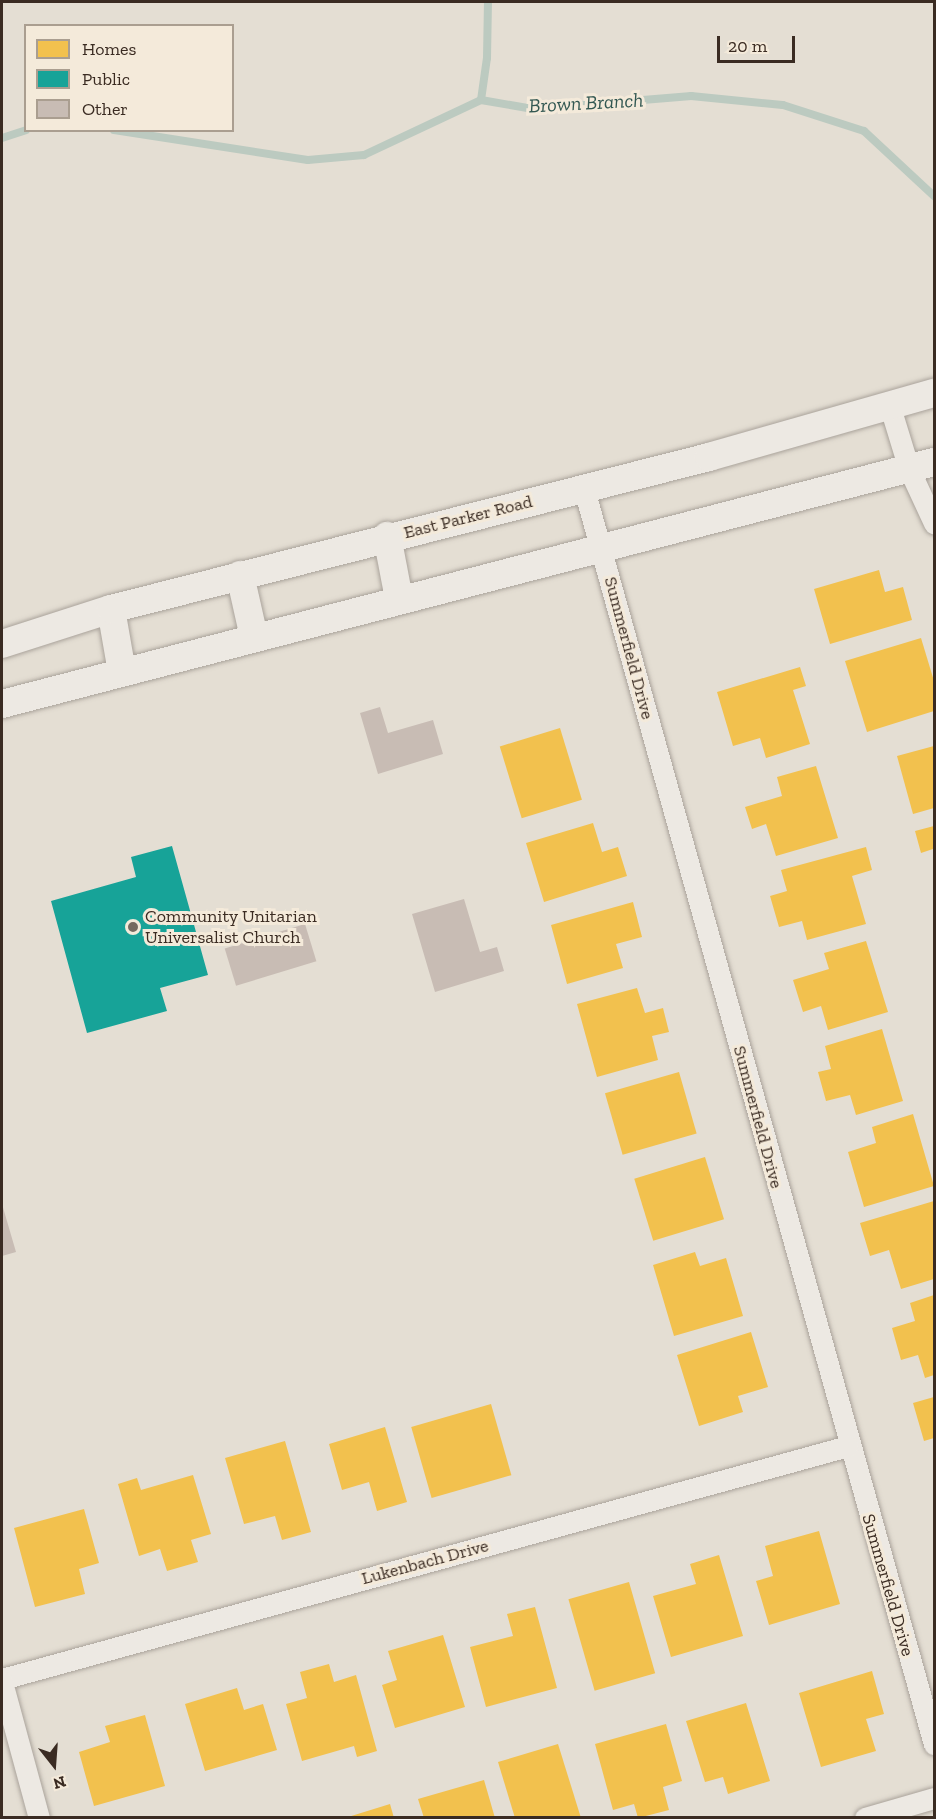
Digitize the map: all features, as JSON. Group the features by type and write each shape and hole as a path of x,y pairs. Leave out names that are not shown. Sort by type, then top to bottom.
{"main road":[{"name":"East Parker Road","path":"2,644 111,609 387,536 584,489 890,407 934,393"},
{"path":"2,704 601,546 922,465"},
{"path":"387,536 399,599"},
{"path":"240,575 254,637"},
{"path":"111,609 122,672"}],"street":[{"path":"890,407 922,465 934,524"},
{"name":"Summerfield Drive","path":"584,489 848,1446 934,1744"},
{"name":"Lukenbach Drive","path":"2,1680 848,1446"},
{"path":"2,1680 39,1818"},
{"path":"865,1818 934,1798"}],"building: Homes":[{"path":"879,570 885,592 903,587 912,620 830,644 814,589"},
{"path":"921,638 934,681 934,711 867,732 845,661"},
{"path":"800,667 806,686 793,690 810,744 766,758 760,738 733,746 717,692"},
{"path":"560,728 582,800 522,818 500,746"},
{"path":"934,746 934,808 913,814 897,756"},
{"path":"816,766 838,838 776,856 766,824 752,829 745,807 782,796 777,777"},
{"path":"593,823 602,852 618,847 627,876 544,902 526,843"},
{"path":"934,826 934,853 933,849 921,853 915,831"},
{"path":"866,847 872,870 852,876 866,924 807,940 802,921 779,927 770,896 787,891 781,870"},
{"path":"633,902 642,937 616,944 623,968 567,984 551,925"},
{"path":"866,941 888,1012 828,1030 821,1006 803,1012 793,980 829,969 824,953"},
{"path":"637,988 645,1013 663,1008 669,1032 652,1036 658,1060 597,1077 577,1004"},
{"path":"882,1029 903,1101 856,1115 850,1095 826,1101 818,1072 831,1069 825,1046"},
{"path":"679,1072 697,1134 623,1155 605,1093"},
{"path":"913,1114 934,1186 864,1207 848,1152 876,1143 872,1127"},
{"path":"705,1157 724,1219 653,1241 634,1179"},
{"path":"934,1201 934,1279 901,1289 889,1250 870,1256 860,1223"},
{"path":"695,1252 700,1266 726,1258 743,1316 674,1336 653,1265"},
{"path":"934,1295 934,1375 925,1378 918,1355 901,1360 892,1328 915,1321 910,1303"},
{"path":"751,1332 768,1387 738,1396 743,1412 699,1426 677,1355"},
{"path":"934,1397 934,1438 924,1441 913,1403"},
{"path":"491,1404 511,1475 432,1498 411,1427"},
{"path":"385,1427 407,1502 377,1511 369,1482 342,1490 329,1444"},
{"path":"285,1441 311,1532 282,1540 275,1516 244,1524 225,1458"},
{"path":"193,1475 211,1534 191,1540 198,1562 167,1571 160,1549 139,1556 118,1484 137,1478 141,1490"},
{"path":"84,1509 99,1563 79,1569 85,1594 35,1607 14,1528"},
{"path":"819,1531 840,1604 769,1625 756,1581 773,1576 765,1546"},
{"path":"719,1555 743,1636 671,1657 653,1596 696,1584 690,1564"},
{"path":"629,1582 655,1673 595,1691 568,1599"},
{"path":"535,1607 557,1688 486,1707 470,1647 513,1636 507,1614"},
{"path":"443,1635 465,1707 395,1728 382,1685 397,1680 388,1651"},
{"path":"329,1664 334,1682 356,1675 377,1751 357,1757 354,1746 302,1761 286,1704 307,1698 300,1672"},
{"path":"872,1671 884,1714 866,1719 876,1751 821,1767 799,1693"},
{"path":"237,1688 244,1710 263,1704 277,1750 205,1771 185,1704"},
{"path":"746,1703 770,1781 728,1794 723,1777 705,1782 686,1721"},
{"path":"145,1715 165,1786 94,1806 79,1752 110,1742 105,1726"},
{"path":"666,1724 682,1781 663,1787 669,1810 638,1818 634,1804 613,1810 595,1744"},
{"path":"558,1744 581,1818 515,1818 498,1762"},
{"path":"484,1780 495,1818 424,1818 418,1799"},
{"path":"390,1804 394,1818 348,1818 348,1817"}],"building: Public":[{"path":"172,846 208,975 160,988 167,1011 87,1033 51,901 136,877 131,857"}],"building: Other":[{"path":"380,707 388,733 433,720 443,754 378,774 360,713"},
{"path":"464,899 480,952 497,947 504,971 435,992 412,914"},
{"path":"305,924 316,961 236,986 225,949"},
{"path":"2,1204 16,1252 2,1256"}],"waterway":[{"path":"481,100 487,58 488,2"},
{"name":"Brown Branch","path":"127,132 308,160 364,155 481,100 533,109 691,96 783,105 864,131 934,196"},
{"name":"Brown Branch","path":"2,138 24,131"}],"place":[{"name":"Community Unitarian Universalist Church","path":"133,927"}]}
